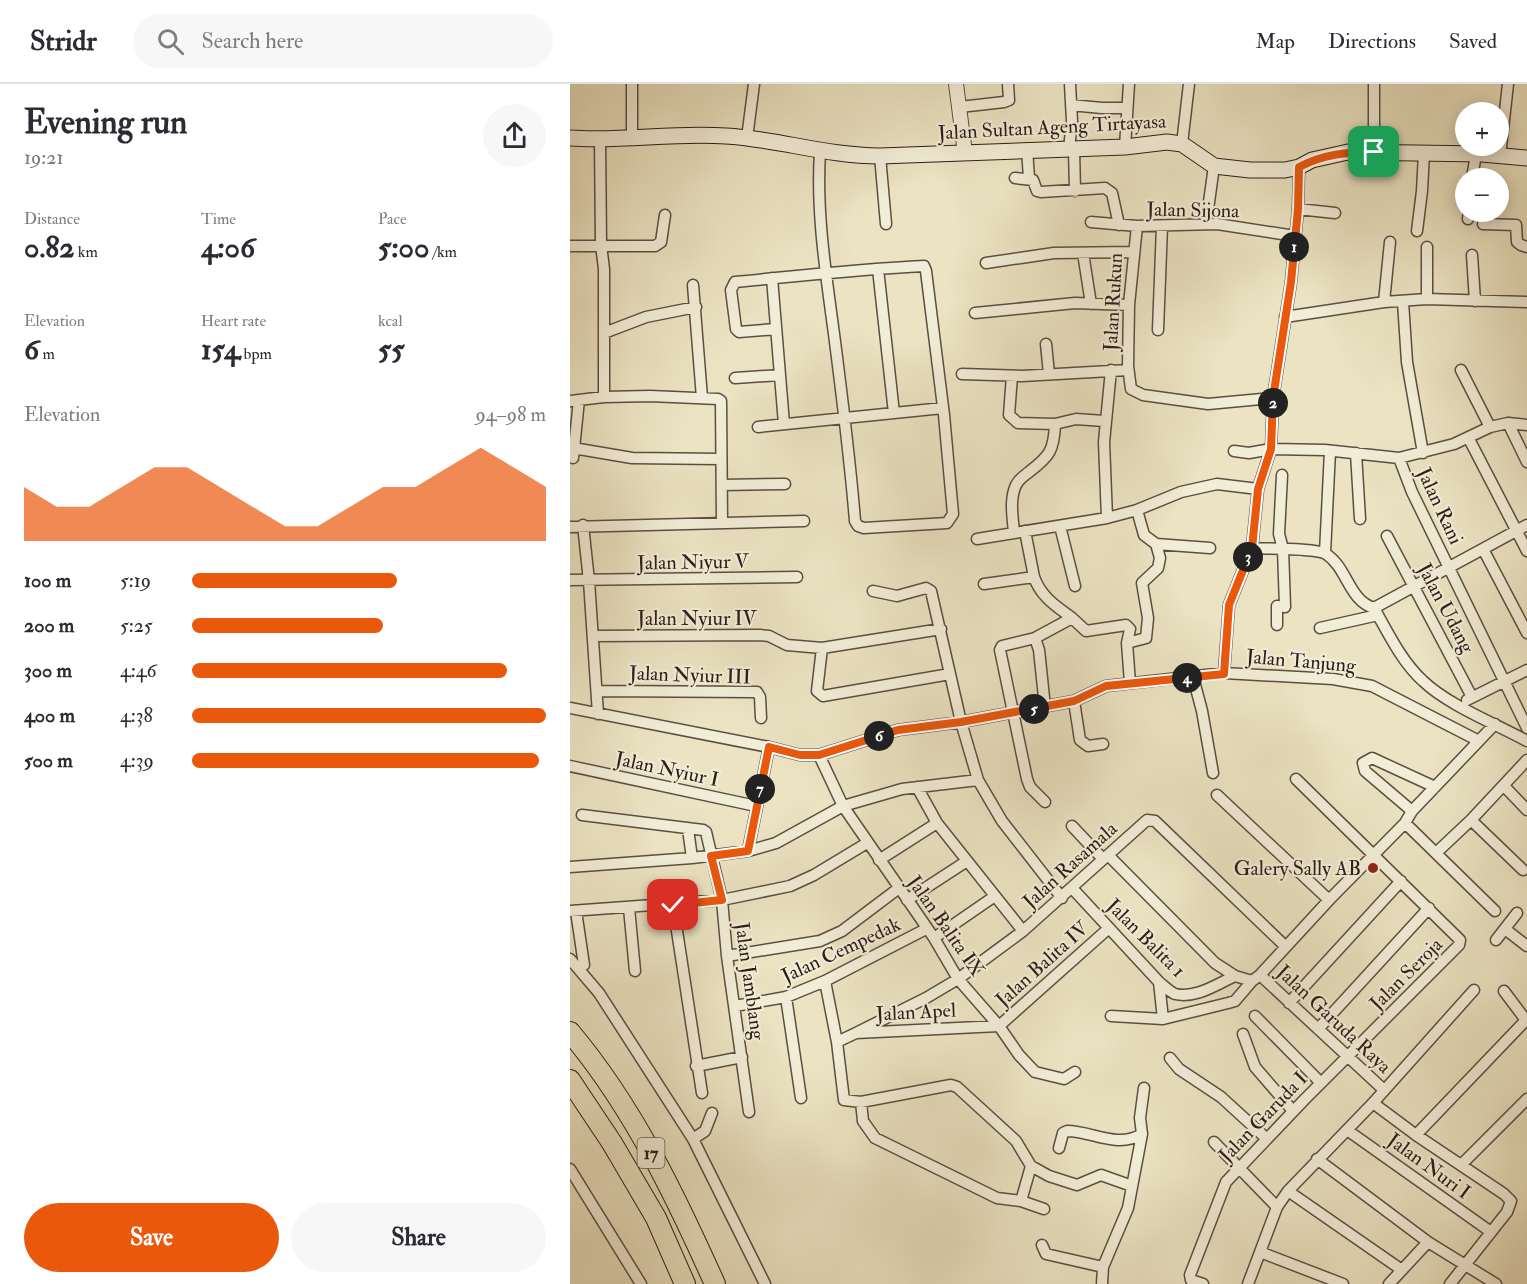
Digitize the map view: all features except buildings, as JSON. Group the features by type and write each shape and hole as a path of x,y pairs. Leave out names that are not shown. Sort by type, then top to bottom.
{"highway":[{"name":"17","path":"570,1032 587,1052 632,1117 681,1206 715,1284"},
{"name":"17","path":"570,1080 612,1143 656,1218 686,1284"}],"main road":[{"name":"Jalan Sultan Ageng Tirtayasa","path":"570,138 716,135 855,156 1125,147 1167,142 1182,144 1214,166 1250,170 1285,170 1299,167 1312,160 1348,152 1455,154"},
{"name":"Jalan Sultan Ageng Tirtayasa","path":"1509,156 1527,155"}],"street":[{"path":"632,84 632,138"},
{"path":"747,138 754,84"},
{"path":"956,84 965,153"},
{"path":"960,106 1009,100 1008,84"},
{"path":"1070,84 1075,191"},
{"path":"1125,147 1129,84"},
{"path":"1182,144 1189,84"},
{"path":"1374,84 1374,152"},
{"path":"1506,102 1508,84"},
{"path":"1071,105 1127,108"},
{"path":"600,139 601,245 604,269 604,397"},
{"path":"1027,149 1029,178"},
{"path":"776,329 739,332 735,324 731,290 735,282 772,278 826,274 878,269 924,266 927,271 953,514 947,523 864,528 858,526 855,521 845,418 826,274 818,188 819,152"},
{"path":"1417,231 1424,153"},
{"path":"880,156 886,224"},
{"path":"1206,224 1214,166"},
{"path":"1224,674 1229,605 1252,548 1258,489 1271,449 1273,398 1286,317 1298,209 1299,167"},
{"path":"1015,178 1033,180 1037,191 1041,192 1105,188 1112,193 1119,225"},
{"path":"1298,209 1335,213"},
{"path":"570,246 655,246 661,243 665,215"},
{"name":"Jalan Sijona","path":"1091,222 1137,226 1217,224 1295,236"},
{"path":"1483,224 1517,225 1517,242 1527,247"},
{"name":"Jalan Rukun","path":"1129,375 1129,305 1137,226"},
{"path":"1158,330 1162,226"},
{"path":"1384,302 1390,242"},
{"path":"1427,247 1427,299"},
{"path":"986,262 1054,253 1133,252"},
{"path":"1083,253 1091,304"},
{"path":"1472,255 1475,301"},
{"path":"878,269 894,413"},
{"path":"772,278 784,424"},
{"path":"693,285 702,398"},
{"path":"1286,317 1384,302 1427,299 1527,302 1527,293"},
{"path":"1403,302 1407,362 1423,453"},
{"path":"975,313 1075,303 1129,305"},
{"path":"604,333 646,317 696,307"},
{"path":"1046,344 1049,374"},
{"path":"962,374 1012,376 1111,370 1129,375 1131,388 1143,395 1208,404 1273,398"},
{"path":"1107,518 1104,421 1111,370"},
{"path":"1461,370 1490,427"},
{"path":"735,378 780,375"},
{"path":"1012,376 1009,415 1018,423 1055,424 1076,419 1104,421"},
{"path":"721,459 632,458 573,453 574,400 604,397 718,399 722,403 722,523"},
{"path":"758,427 943,408"},
{"path":"1508,423 1527,462"},
{"path":"1234,452 1261,452 1271,449 1330,451 1399,458 1469,439 1490,427 1508,423 1527,425"},
{"path":"1055,424 1054,446 1020,479 1015,487 1012,499 1020,532 1039,590 1048,600 1086,632 1126,625 1130,629 1127,642 1130,683"},
{"path":"1469,439 1527,551"},
{"path":"1325,553 1330,451"},
{"path":"1356,453 1360,519"},
{"name":"Jalan Rani","path":"1399,458 1412,492 1527,728"},
{"path":"1277,625 1277,606 1285,607 1283,549 1279,534 1282,475"},
{"path":"722,485 784,484"},
{"path":"977,539 1107,518 1137,510 1181,492 1204,486 1217,484 1258,489"},
{"path":"1137,510 1144,535 1156,544 1210,548"},
{"path":"570,527 804,521"},
{"path":"583,525 598,714"},
{"path":"1320,628 1376,612 1415,587 1527,525"},
{"path":"1060,526 1075,586"},
{"name":"Jalan Udang","path":"1387,536 1472,697"},
{"path":"1127,642 1146,638 1148,618 1142,583 1158,568 1160,558 1156,544"},
{"path":"1252,548 1325,553 1336,563 1360,601 1376,612 1410,667 1424,682 1460,705 1527,741"},
{"path":"1483,549 1527,633"},
{"path":"984,584 1034,577"},
{"name":"Jalan Niyur V","path":"570,580 797,578"},
{"path":"873,591 897,596 929,589 931,591 961,722 978,780 1002,821 1062,898"},
{"path":"1044,802 1030,787 1027,779 1000,648 1035,638 1072,618"},
{"name":"Jalan Nyiur IV","path":"593,636 760,635 769,636 787,645 822,648 941,629"},
{"path":"1035,638 1039,650 1045,707"},
{"path":"822,648 817,691 822,696 950,674"},
{"path":"1460,705 1527,670"},
{"name":"Jalan Tanjung","path":"819,755 898,730 961,722 1074,701 1106,686 1224,674 1333,679 1372,686 1479,741"},
{"path":"1193,677 1202,711 1213,773"},
{"name":"Jalan Nyiur III","path":"597,691 757,692 760,697 761,718"},
{"path":"1074,701 1080,740 1088,746 1102,744"},
{"path":"570,708 800,755 819,755"},
{"path":"1111,1016 1162,1018 1235,1001 1405,823 1412,811 1495,724"},
{"path":"748,851 769,747"},
{"name":"Jalan Balita IX","path":"819,755 843,806 867,843 934,938 958,979 999,1026 1019,1055 1035,1072 1064,1079 1074,1072"},
{"path":"1412,811 1365,771 1363,763 1372,758 1435,787"},
{"path":"1437,852 1471,820 1527,760"},
{"name":"Jalan Nyiur I","path":"570,766 756,806"},
{"path":"1296,779 1429,908 1318,1029"},
{"path":"570,867 692,858 748,851 776,843 843,806 902,789 978,780"},
{"path":"1504,786 1527,810"},
{"path":"917,787 937,823 1023,931"},
{"path":"1216,795 1329,900"},
{"name":"Jalan Jamblang","path":"582,815 705,831 722,900 727,956 749,1112"},
{"name":"Jalan Rasamala","path":"856,1033 926,998 958,979 1023,931 1147,820 1155,821 1286,946"},
{"path":"1471,820 1523,870"},
{"path":"879,860 937,823"},
{"path":"1405,823 1495,911"},
{"path":"1072,826 1215,963 1235,976 1256,978"},
{"path":"688,829 692,858"},
{"path":"584,964 573,911 722,900 790,886 804,881 867,843"},
{"path":"907,900 967,861"},
{"path":"1289,1003 1401,881"},
{"path":"727,956 820,941 842,930 899,888"},
{"name":"Jalan Balita 1","path":"1072,888 1159,982 1174,993 1202,992 1235,976"},
{"path":"934,938 995,896"},
{"path":"673,905 696,1066 702,1093"},
{"path":"629,908 635,971"},
{"name":"Jalan Seroja","path":"1348,1056 1459,945 1460,940 1429,908"},
{"path":"1496,940 1517,912"},
{"name":"Jalan Balita IV","path":"999,1026 1109,928"},
{"name":"Jalan Cempedak","path":"735,1006 786,997 825,981 926,929"},
{"path":"1505,929 1527,946"},
{"path":"570,959 600,993 693,1139 765,1284"},
{"name":"Jalan Garuda Raya","path":"1256,978 1289,1003 1384,1090"},
{"path":"825,981 837,1042 844,1100 861,1102 945,1086 957,1087 1016,1141 1031,1166 1049,1176 1077,1185 1101,1175 1132,1186"},
{"path":"1159,982 1162,1018"},
{"path":"1248,1284 1277,1207 1288,1191 1373,1103 1474,990"},
{"path":"1416,1135 1526,1019 1504,991"},
{"path":"786,997 801,1098"},
{"path":"1256,1016 1321,1083"},
{"name":"Jalan Apel","path":"837,1042 856,1033 999,1026"},
{"path":"1243,1034 1255,1067 1293,1111"},
{"name":"Jalan Garuda I","path":"1203,1284 1190,1278 1226,1182 1238,1167 1348,1056"},
{"path":"696,1066 742,1057"},
{"path":"1170,1058 1179,1069 1221,1097 1267,1138"},
{"path":"1102,1284 1103,1267 1128,1208 1142,1134 1140,1118 1144,1088"},
{"path":"1461,1165 1527,1098"},
{"path":"861,1102 863,1121 875,1138 997,1198 1020,1201 1044,1209"},
{"path":"1373,1103 1416,1135 1509,1197 1511,1202 1507,1212 1450,1284"},
{"path":"693,1139 705,1131 712,1113"},
{"name":"Jalan Nuri I","path":"1347,1130 1491,1232"},
{"path":"1059,1148 1063,1133 1066,1131 1104,1139 1132,1139 1142,1134"},
{"path":"1214,1142 1277,1207"},
{"path":"1317,1159 1428,1242 1496,1284"},
{"path":"1020,1201 1031,1166"},
{"path":"570,1169 641,1284"},
{"path":"1288,1191 1401,1270"},
{"path":"1389,1284 1428,1242"},
{"path":"1042,1245 1046,1254 1103,1267"},
{"path":"1260,1252 1343,1284"}],"place":[{"name":"Galery Sally AB","path":"1373,868"}],"route":[{"path":"673,905 722,900 711,856 748,851 769,747 800,755 819,755 898,730 961,722 1074,701 1106,686 1224,674 1229,605 1252,548 1258,489 1271,449 1273,398 1291,282 1298,209 1299,167 1312,160 1330,155 1374,152"}]}
